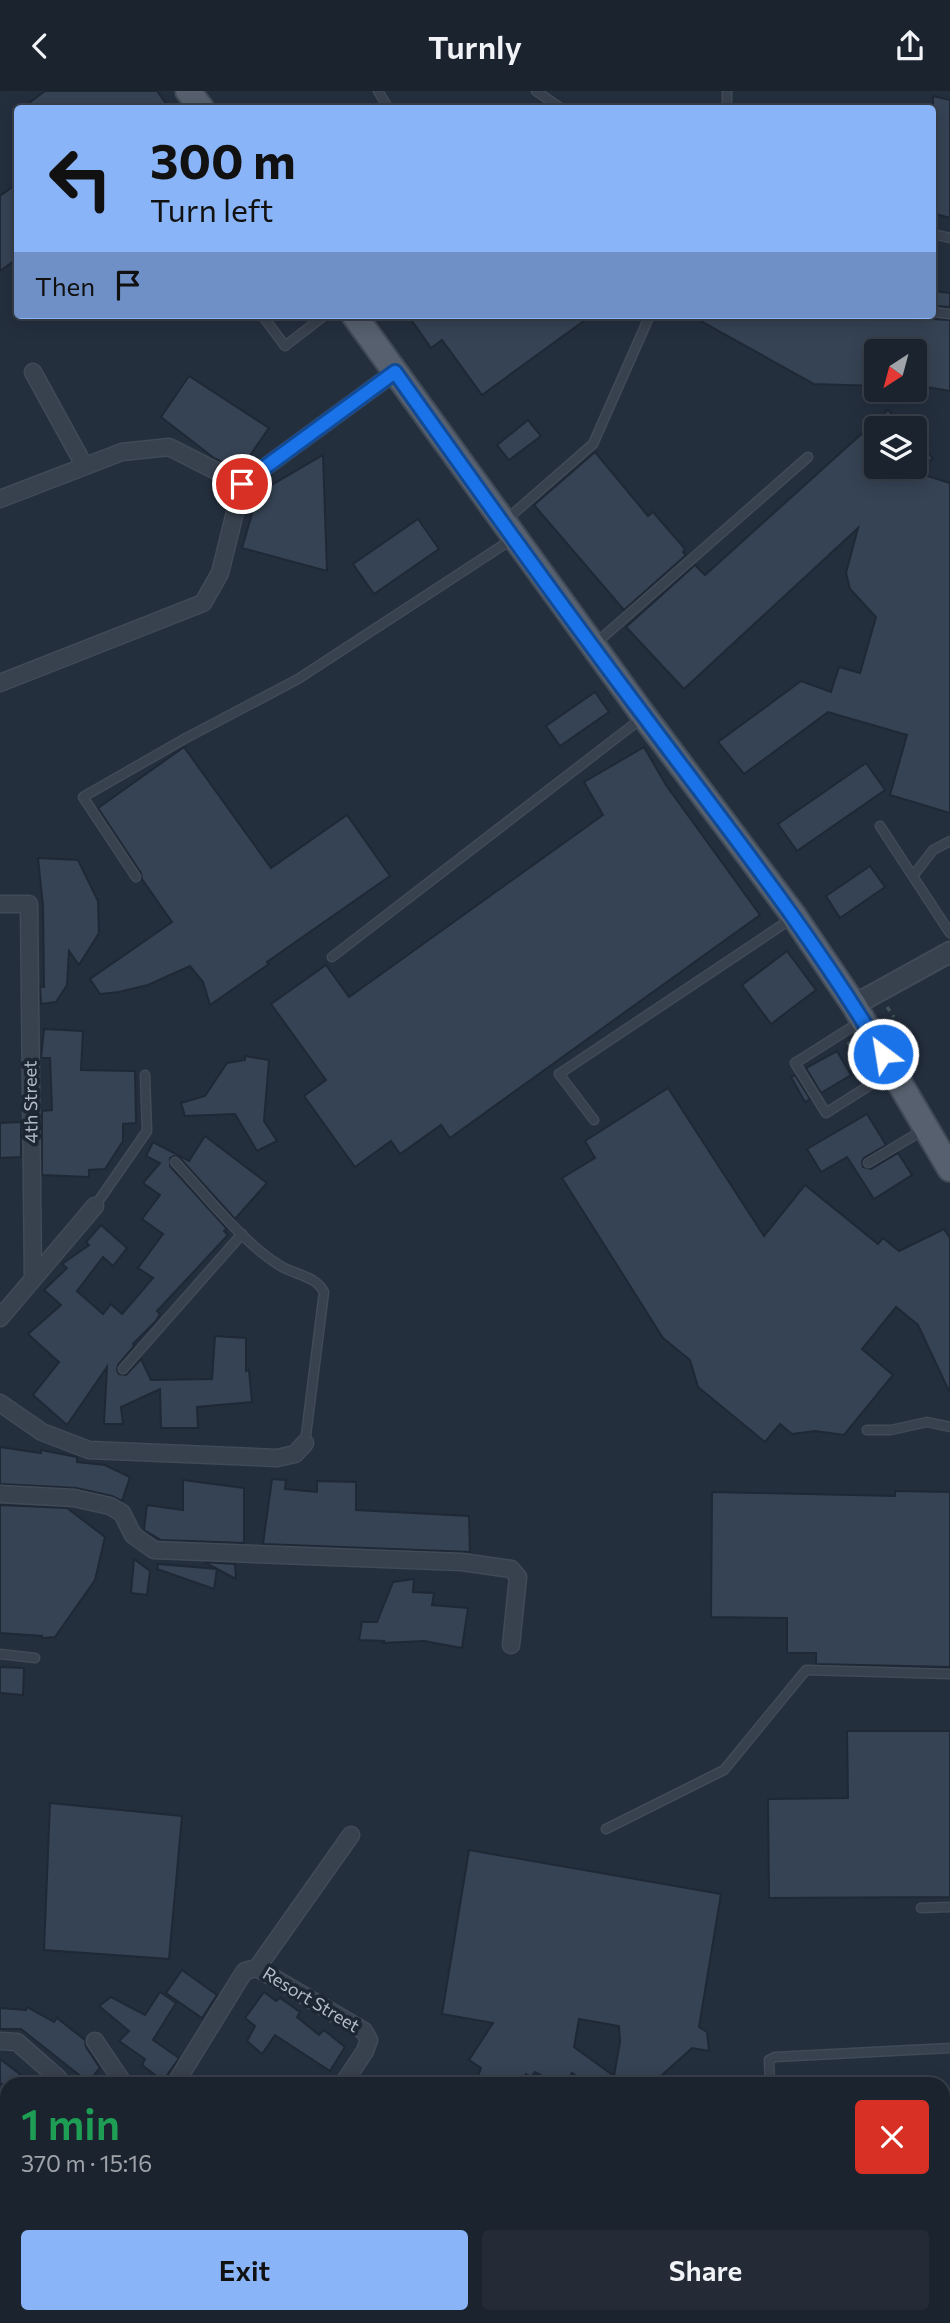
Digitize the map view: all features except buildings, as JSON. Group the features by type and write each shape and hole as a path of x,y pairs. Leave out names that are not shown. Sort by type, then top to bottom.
{"main road":[{"path":"188,91 199,105"},
{"path":"357,319 644,716 794,916 853,1019 893,1071 950,1169"}],"street":[{"path":"33,372 84,465"},
{"path":"0,683 203,603 220,573 242,484 395,372"},
{"path":"0,499 84,465 122,453 169,447 242,484"},
{"name":"4th Street","path":"0,904 29,904 33,1278"},
{"path":"853,1019 950,952"},
{"path":"0,1318 95,1206"},
{"path":"0,1403 42,1432 89,1450 277,1458 295,1454 305,1443"},
{"path":"0,1494 74,1498 110,1506 122,1513 133,1535 154,1550 462,1562 511,1569 518,1577 511,1645"},
{"path":"257,1968 351,1835"},
{"name":"Resort Street","path":"179,2077 245,1971 257,1968 364,2031 369,2040 348,2077"},
{"path":"0,2041 17,2042 57,2077"},
{"path":"95,2041 119,2077"}],"lane":[{"path":"536,91 556,105"},
{"path":"265,319 285,346 320,319"},
{"path":"136,877 83,797 186,738 298,679 509,529 593,444 648,319"},
{"path":"593,646 808,457"},
{"path":"332,957 644,716"},
{"path":"880,826 950,933"},
{"path":"913,876 933,850 950,841"},
{"path":"594,1120 559,1074 794,916"},
{"path":"853,1019 795,1063 826,1113 893,1071"},
{"path":"95,1206 147,1131 145,1075"},
{"path":"868,1163 927,1128"},
{"path":"176,1162 242,1234 279,1266 319,1283 324,1292 305,1443"},
{"path":"123,1369 242,1234"},
{"path":"867,1430 891,1430 927,1422 950,1427"},
{"path":"0,1654 34,1658"},
{"path":"606,1829 724,1770 806,1670 950,1674"},
{"path":"921,1908 950,1907"},
{"path":"770,2077 769,2060 775,2057 950,2048"}],"path":[{"path":"853,1019 861,1065"}],"route":[{"path":"242,484 395,372 644,716 794,916 854,1005 883,1054"}]}
